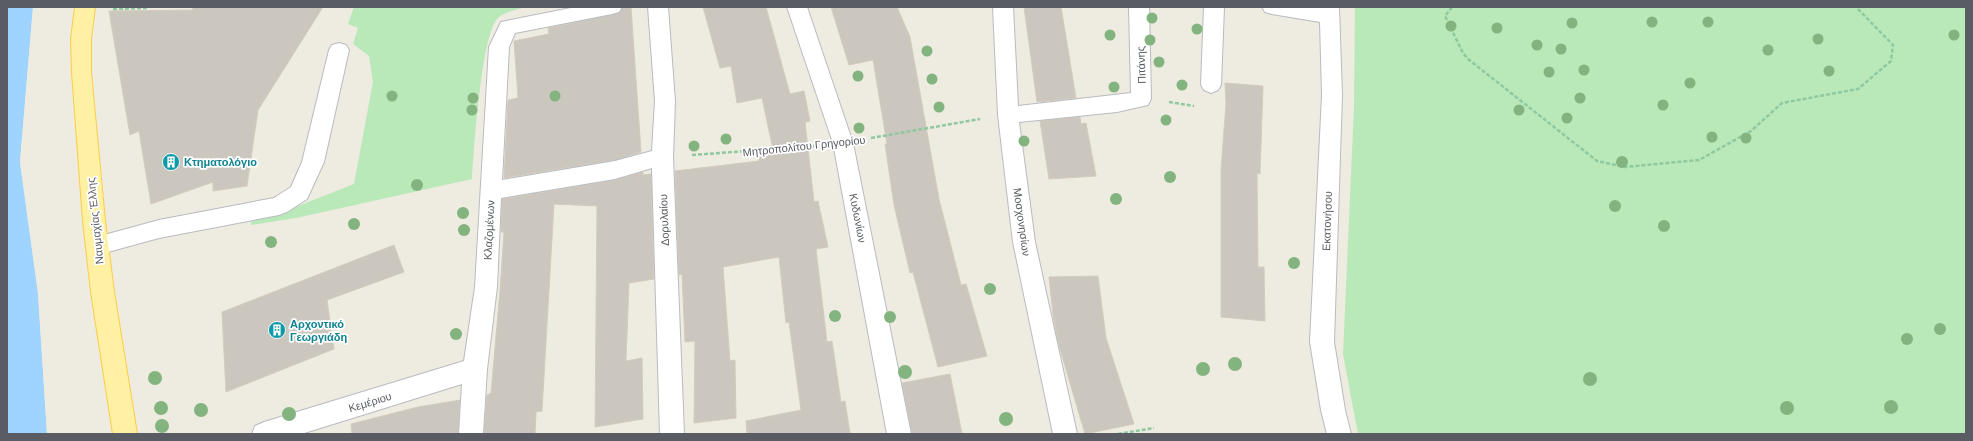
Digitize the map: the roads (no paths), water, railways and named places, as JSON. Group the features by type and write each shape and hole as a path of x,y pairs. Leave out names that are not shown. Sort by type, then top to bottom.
{"main road":[{"name":"Ναυμαχίας Έλλης","path":"84,7 81,23 82,81 97,246 125,434"}],"street":[{"name":"Κλαζομένων","path":"471,434 476,370 486,287 496,77 499,47 508,27 612,7"},
{"name":"Δορυλαίου","path":"658,7 666,103 666,133 662,157 672,434"},
{"name":"Κυδωνίων","path":"797,7 843,143 899,434"},
{"name":"Μοσχονησίων","path":"1003,7 1008,115 1024,242 1065,434"},
{"name":"Πιτάνης","path":"1008,115 1117,104 1141,99 1139,7"},
{"path":"1211,84 1214,7"},
{"path":"1272,7 1329,12"},
{"name":"Εκατονήσου","path":"1329,12 1332,96 1322,342 1333,410 1339,434"},
{"path":"97,246 160,229 279,206 299,194 313,162 339,50"},
{"path":"491,191 616,170 662,157"},
{"name":"Κεμέριου","path":"264,434 476,370"}],"water":[{"path":"7,7 33,7 20,162 38,293 47,434 7,434"}],"place":[{"name":"Κτηματολόγιο","path":"171,162"},
{"name":"Αρχοντικό Γεωργιάδη","path":"277,330"}]}
